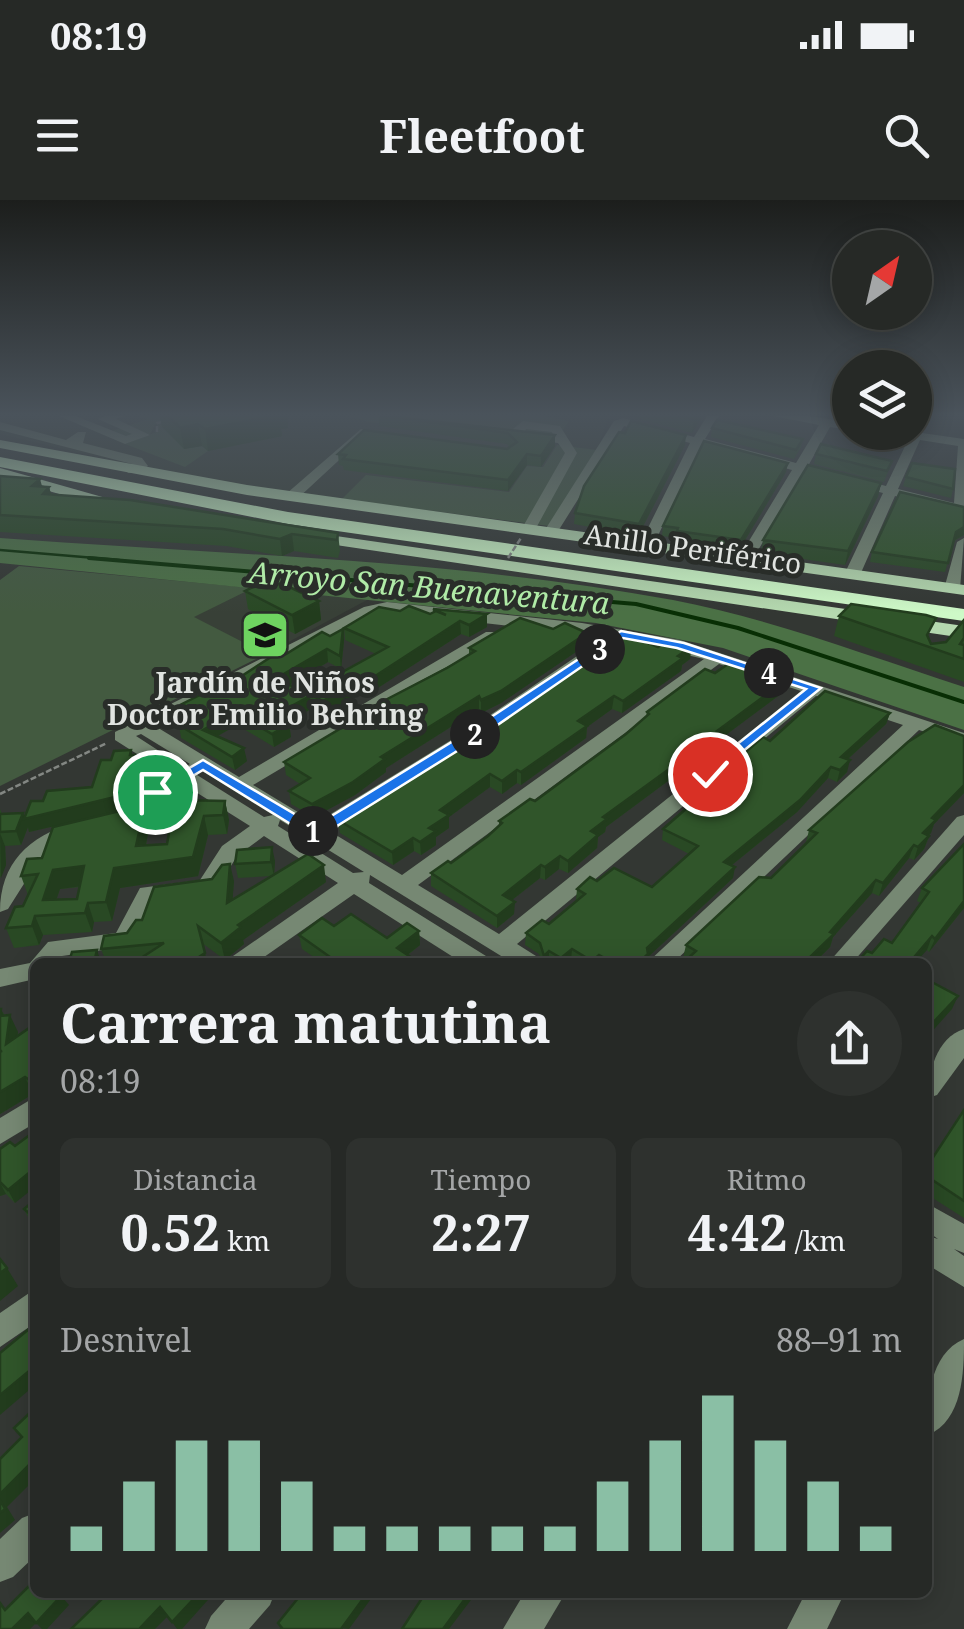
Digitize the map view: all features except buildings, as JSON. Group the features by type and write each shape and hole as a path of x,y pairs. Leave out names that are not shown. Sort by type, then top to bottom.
{"highway":[{"name":"Anillo Periférico","path":"101,480 288,518 848,598 957,629"},
{"name":"Anillo Periférico","path":"144,480 188,494 905,596 961,596"},
{"path":"188,494 322,501"}],"main road":[{"path":"17,480 116,505 395,551 957,629"},
{"path":"157,480 322,501 524,534 550,533 852,574 961,596"}],"street":[{"path":"286,496 302,480"},
{"path":"524,534 556,480"},
{"path":"550,533 583,480"},
{"path":"646,546 679,480"},
{"path":"746,559 793,480"},
{"path":"850,480 963,510 963,480"},
{"path":"852,574 892,480"},
{"path":"961,596 964,542"},
{"path":"122,736 370,610 387,607 621,634 719,656 964,738"},
{"path":"239,786 516,621"},
{"path":"315,833 481,730 621,634"},
{"path":"402,886 719,656"},
{"path":"501,946 815,688"},
{"path":"664,958 917,722"},
{"path":"142,726 263,826 466,958"},
{"path":"122,736 239,786 521,958"},
{"path":"0,904 38,844 60,833 128,819 155,792 193,769"},
{"path":"45,958 56,948 124,940 148,893 206,887 229,850 284,814"},
{"path":"844,958 964,822"},
{"path":"247,958 373,869"},
{"path":"422,927 443,911"},
{"path":"0,978 30,971"},
{"path":"932,1083 964,1039"},
{"path":"0,1133 30,1112"},
{"path":"938,1236 964,1273"},
{"path":"0,1332 30,1308"},
{"path":"932,1411 964,1355"},
{"path":"0,1564 30,1536"},
{"path":"224,1629 252,1598"},
{"path":"522,1629 544,1598"},
{"path":"806,1629 824,1598"}],"path":[{"path":"508,558 524,534"},
{"path":"0,794 122,736"}],"shaded area":[{"path":"207,480 578,480 549,526"},
{"name":"Jardín de Niños Doctor Emilio Behring","path":"253,588 369,599 266,654 193,617"}],"green space":[{"path":"361,480 405,480 509,492 518,480 578,480 549,526 342,499"},
{"path":"0,538 422,567 590,586 673,600 783,628 964,687 964,730 723,648 596,623 0,563"},
{"path":"19,566 253,588 194,617 266,654 0,786 0,580"}],"waterway":[{"name":"Arroyo San Buenaventura","path":"0,550 119,560"},
{"name":"Arroyo San Buenaventura","path":"89,558 636,604 738,628 964,702"}],"place":[{"name":"Jardín de Niños Doctor Emilio Behring","path":"265,635"}],"route":[{"path":"155,792 203,764 315,833 481,730 621,634 680,645 815,688 710,774"}]}
